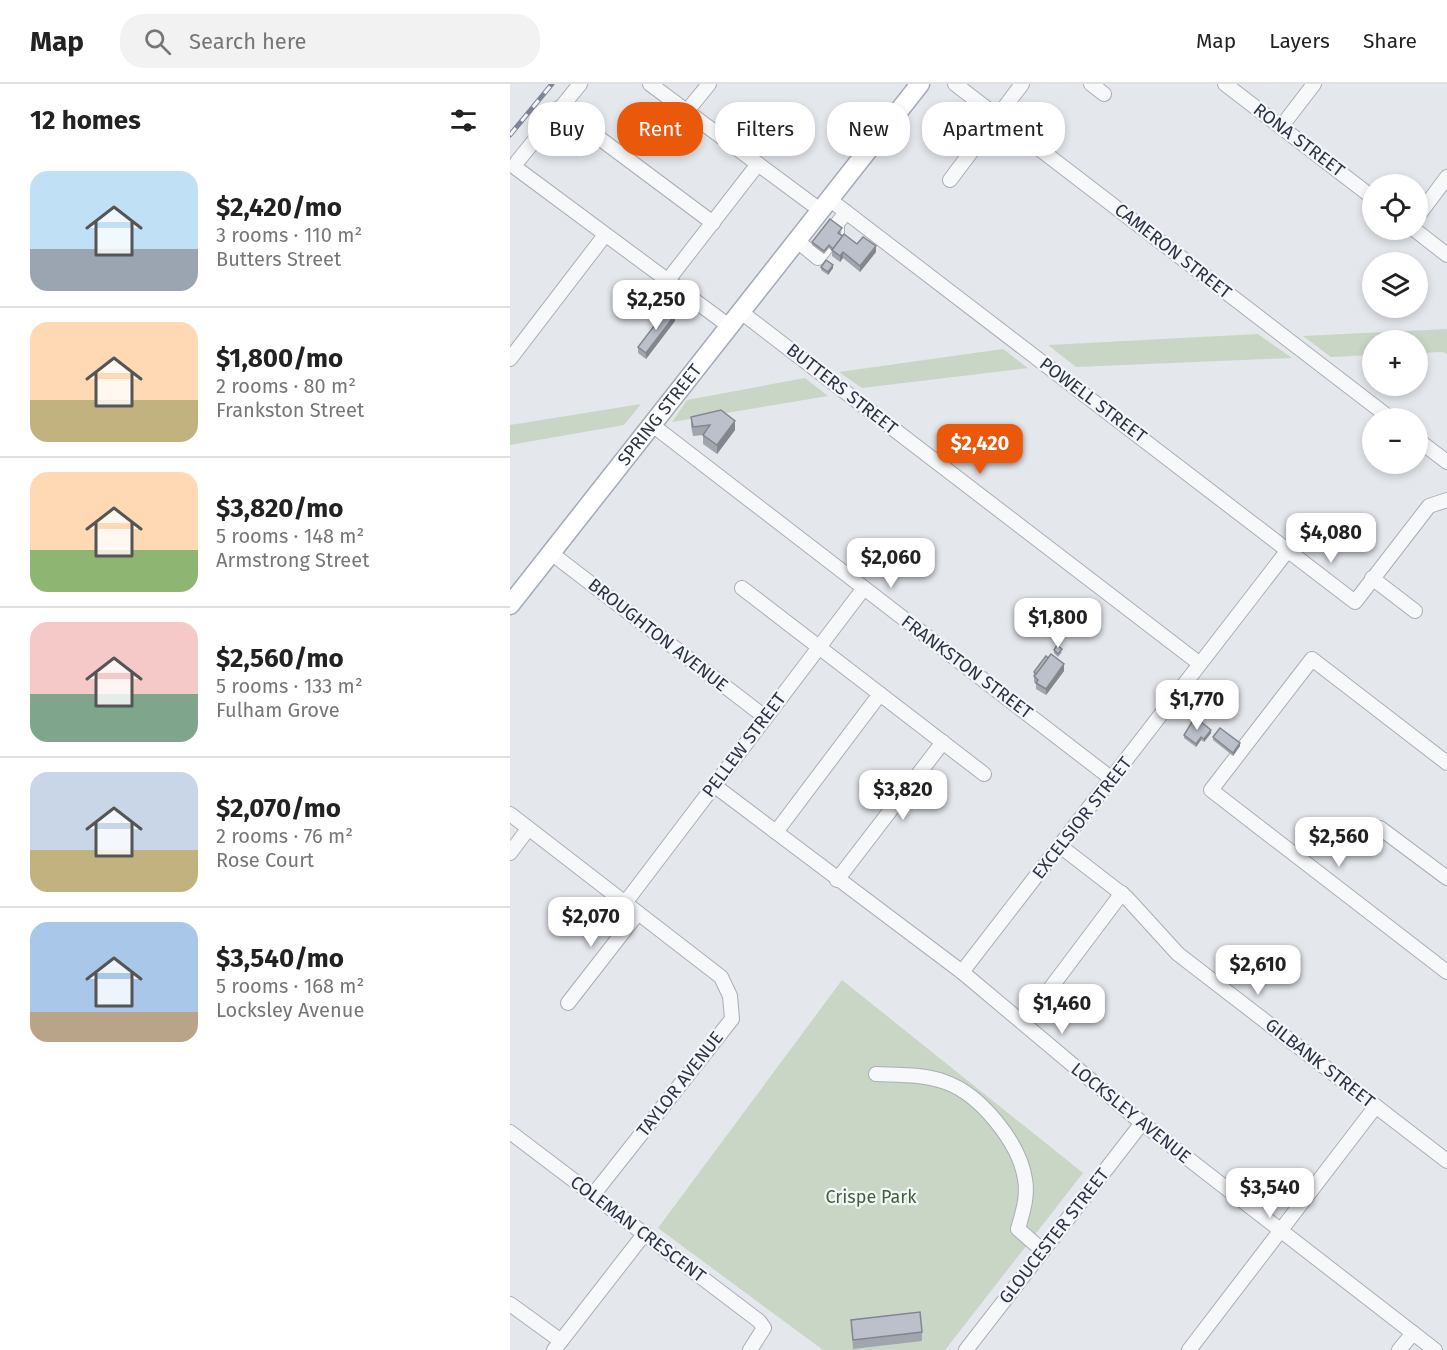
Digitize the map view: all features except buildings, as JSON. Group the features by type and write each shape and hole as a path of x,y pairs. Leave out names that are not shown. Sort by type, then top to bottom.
{"main road":[{"name":"SPRING STREET","path":"510,606 920,84"}],"street":[{"path":"564,102 580,84"},
{"name":"POWELL STREET","path":"650,84 675,102"},
{"path":"694,102 708,84"},
{"name":"CAMERON STREET","path":"955,84 978,102"},
{"path":"1009,102 1022,84"},
{"path":"1090,84 1104,94"},
{"name":"RONA STREET","path":"1225,84 1362,189"},
{"path":"1281,126 1314,84"},
{"name":"POWELL STREET","path":"703,123 820,211 846,212 1355,602 1372,579"},
{"path":"605,142 713,223"},
{"path":"528,148 517,162 516,168 729,326"},
{"path":"950,180 968,156"},
{"name":"CAMERON STREET","path":"1049,156 1377,408"},
{"path":"668,280 758,164"},
{"path":"1428,203 1447,177"},
{"path":"820,211 831,241"},
{"path":"796,240 818,258 837,233 839,221 846,212"},
{"path":"510,359 605,235"},
{"path":"1428,240 1447,255"},
{"name":"BUTTERS STREET","path":"741,312 1200,664"},
{"name":"FRANKSTON STREET","path":"651,424 1112,778"},
{"path":"1428,448 1447,462"},
{"path":"1415,611 1372,579 1428,506 1447,501"},
{"name":"EXCELSIOR STREET","path":"962,972 1288,550"},
{"name":"BROUGHTON AVENUE","path":"551,553 765,717"},
{"path":"742,588 984,774"},
{"name":"PELLEW STREET","path":"625,903 864,588"},
{"path":"1446,969 1211,790 1312,658 1447,763"},
{"path":"776,832 880,694"},
{"path":"837,880 943,742"},
{"name":"LOCKSLEY AVENUE","path":"715,786 962,972 1025,1022 1072,1066 1142,1123 1435,1350"},
{"name":"TAYLOR AVENUE","path":"510,814 721,977 730,996 732,1018 593,1195"},
{"path":"1380,828 1447,878"},
{"path":"510,853 528,829"},
{"name":"GILBANK STREET","path":"1060,846 1122,893 1178,954 1447,1161"},
{"path":"1025,1022 1122,893"},
{"path":"568,1003 638,913"},
{"path":"876,1074 920,1076 945,1082 968,1093 989,1114 1008,1136 1025,1177 1025,1203 1018,1229 1043,1251"},
{"path":"1189,1350 1376,1106"},
{"name":"GLOUCESTER STREET","path":"966,1350 1142,1123"},
{"name":"COLEMAN CRESCENT","path":"510,1132 759,1321 764,1328 750,1350"},
{"path":"510,1304 558,1346 645,1233"},
{"path":"1399,1350 1413,1333"}],"green space":[{"path":"1447,329 1447,354 1428,353 1426,330"},
{"path":"1362,333 1362,355 1331,357 1303,336"},
{"path":"1258,334 1292,358 1076,367 1048,345"},
{"path":"1003,349 1028,368 862,388 839,372"},
{"path":"805,378 828,396 672,422 687,400"},
{"path":"641,404 624,425 510,445 510,425"},
{"name":"Crispe Park","path":"842,980 1083,1173 945,1350 823,1350 658,1228"}],"railway":[{"path":"510,135 552,84"}]}
